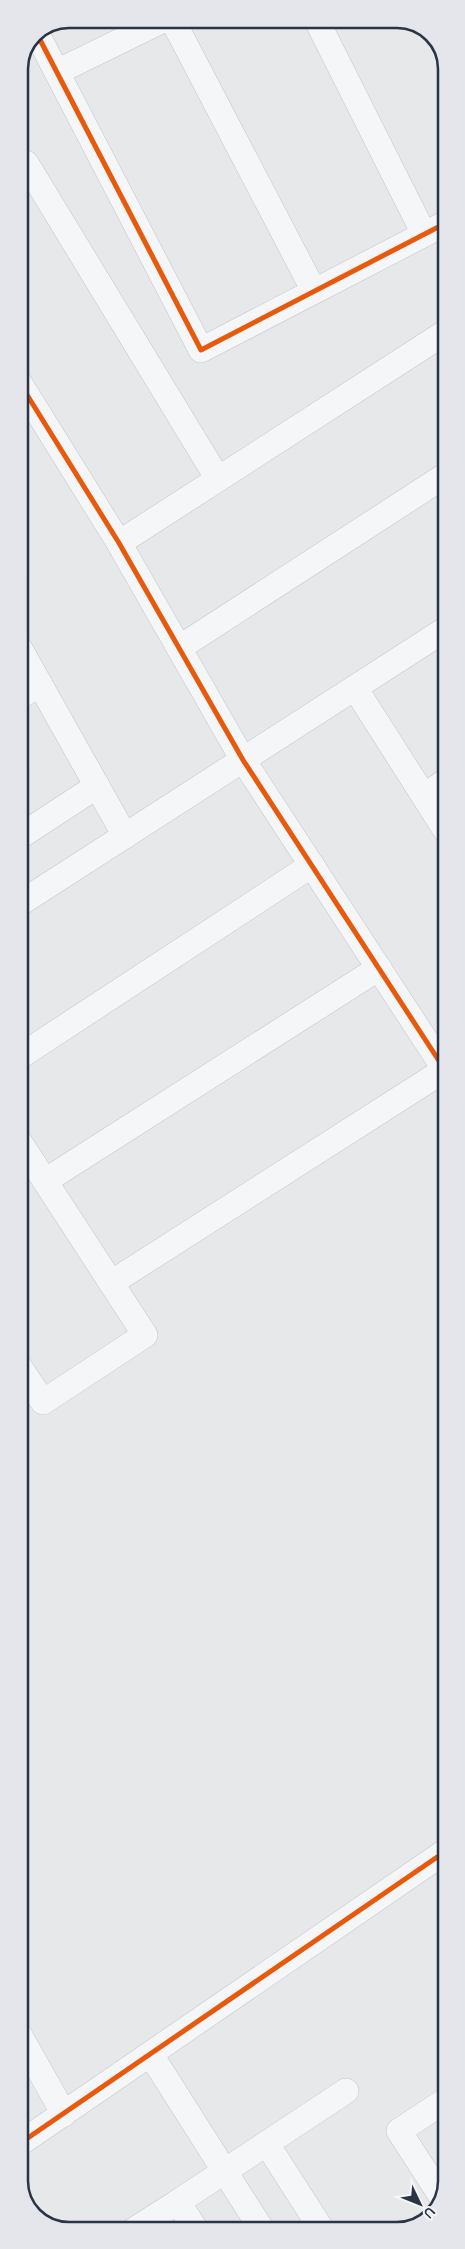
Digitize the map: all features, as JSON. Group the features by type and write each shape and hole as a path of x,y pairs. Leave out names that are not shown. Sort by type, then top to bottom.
{"street":[{"path":"57,72 147,28"},
{"path":"177,28 314,292"},
{"path":"321,28 424,234"},
{"path":"40,40 201,350 437,227"},
{"path":"28,166 218,479"},
{"path":"119,543 437,338"},
{"path":"28,396 119,543 244,760 437,1057"},
{"path":"179,648 437,481"},
{"path":"28,898 437,635"},
{"path":"28,663 125,836"},
{"path":"28,691 40,684"},
{"path":"355,688 437,817"},
{"path":"28,831 97,786"},
{"path":"424,796 437,788"},
{"path":"28,1050 312,865"},
{"path":"45,1181 379,968"},
{"path":"111,1283 437,1075"},
{"path":"28,1154 145,1335 43,1402 28,1380"},
{"path":"28,2138 438,1857"},
{"path":"151,2054 256,2221"},
{"path":"28,2056 64,2114"},
{"path":"148,2221 346,2091"},
{"path":"436,2190 399,2131 438,2105"},
{"path":"267,2144 316,2221"},
{"path":"178,2202 190,2221"}],"cycle path":[{"path":"40,40 201,350 437,228"},
{"path":"28,396 119,543 243,760 437,1058"},
{"path":"28,2138 438,1857"}]}
